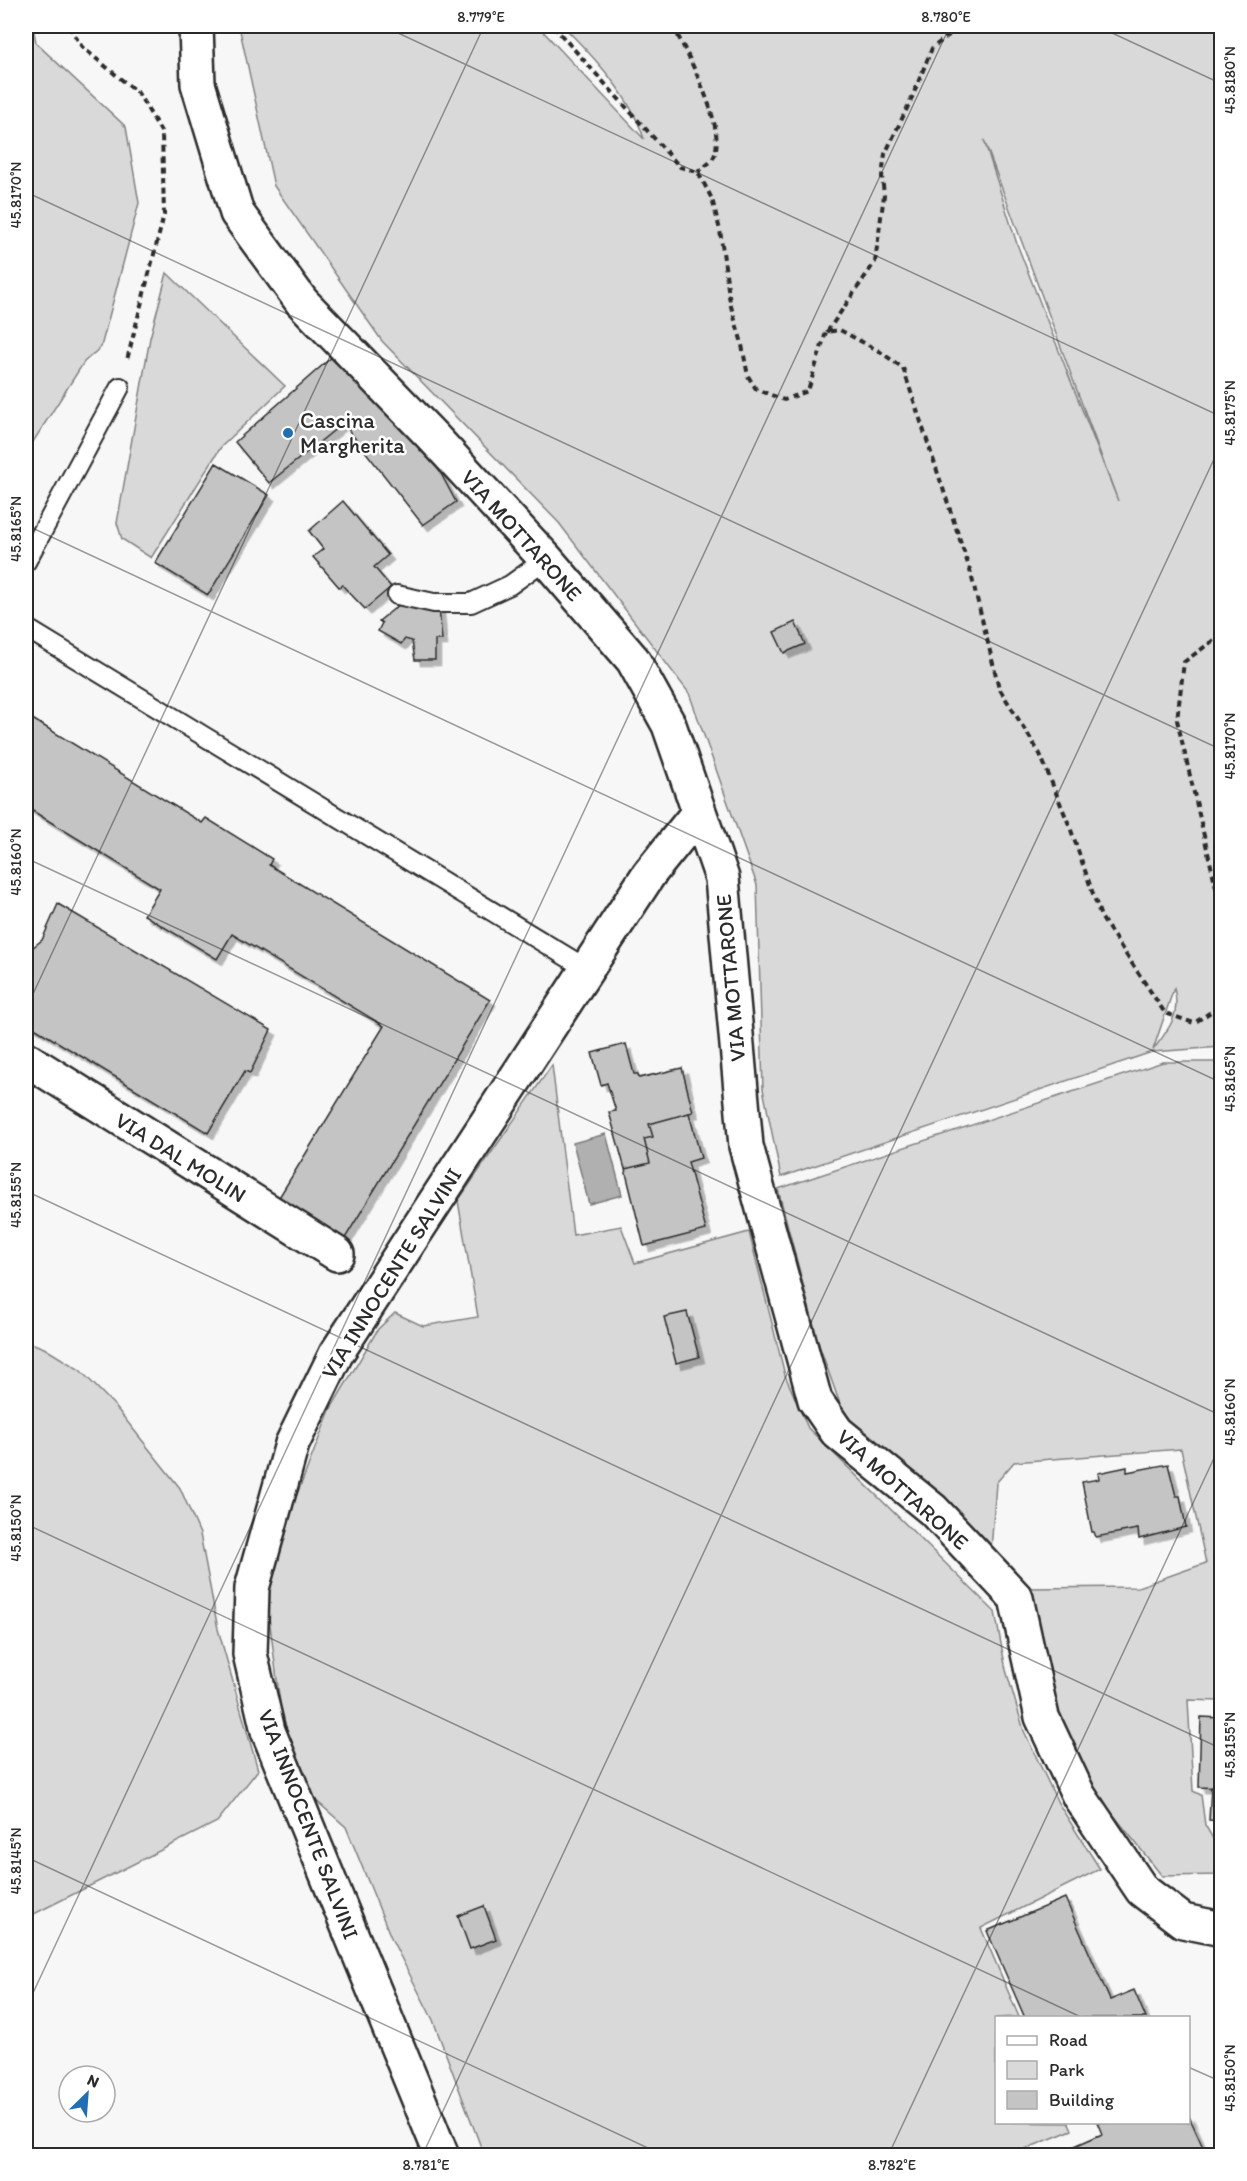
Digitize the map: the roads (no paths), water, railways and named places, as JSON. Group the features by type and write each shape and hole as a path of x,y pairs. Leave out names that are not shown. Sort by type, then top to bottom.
{"street":[{"name":"VIA MOTTARONE","path":"196,26 198,84 237,213 302,302 432,436 546,559 633,660 669,725 722,878 746,1146 815,1400 837,1432 933,1510 1016,1598 1042,1717 1079,1796 1142,1890 1183,1921 1221,1929"},
{"name":"VIA INNOCENTE SALVINI","path":"442,2156 268,1731 250,1654 252,1588 291,1444 336,1354 649,874 699,812"},
{"name":"VIA DAL MOLIN","path":"26,1059 338,1254"}],"lane":[{"path":"26,562 120,387"},
{"path":"397,595 434,603 471,603 510,585 546,559"},
{"path":"26,628 587,969"}],"place":[{"name":"Cascina Margherita","path":"288,433"}]}
